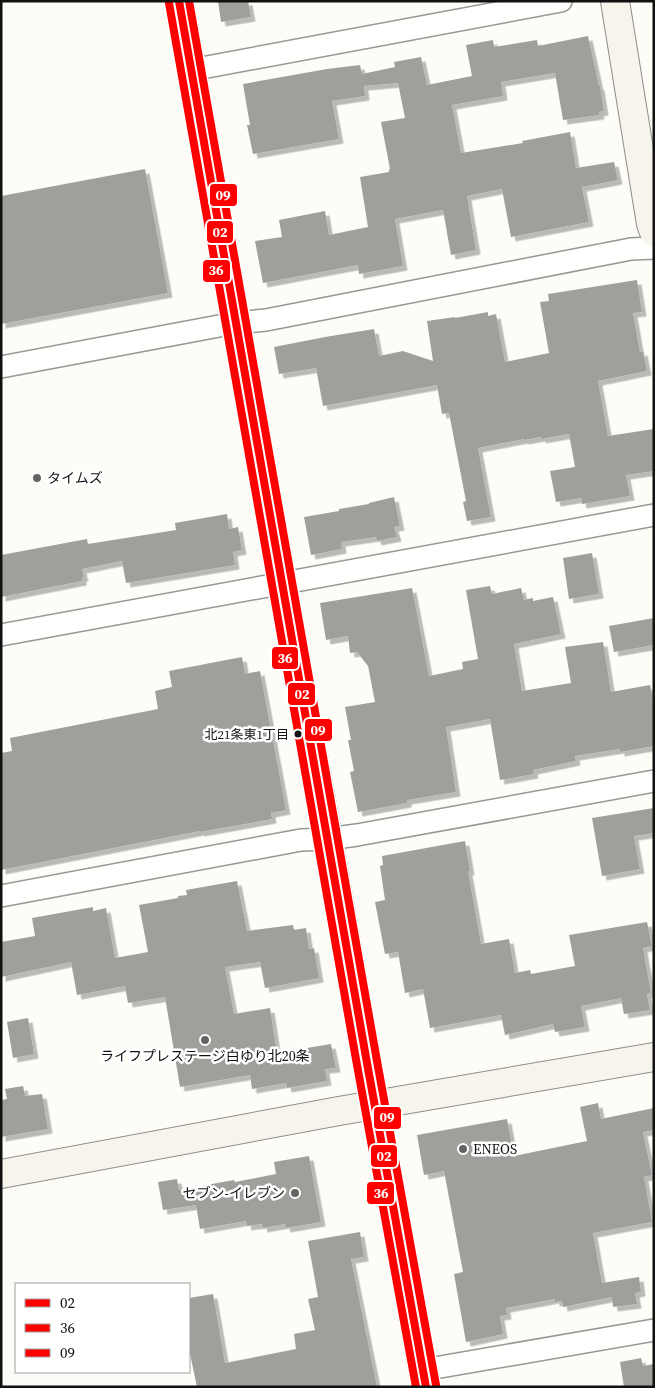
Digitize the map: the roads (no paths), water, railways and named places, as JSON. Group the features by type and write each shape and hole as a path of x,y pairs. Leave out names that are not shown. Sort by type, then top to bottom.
{"street":[{"path":"179,1 424,1379 654,1330"},
{"path":"191,70 561,1"},
{"path":"615,1 654,232"},
{"path":"1,367 236,323 266,320 631,249 654,248"},
{"path":"1,635 654,515"},
{"path":"1,896 301,840 328,839 654,781"},
{"path":"1,1174 374,1105 654,1058"}],"place":[{"name":"タイムズ","path":"37,478"},
{"name":"北21条東1丁目","path":"298,734"},
{"name":"ライフプレステージ白ゆり北20条","path":"205,1040"},
{"name":"ENEOS","path":"463,1149"},
{"name":"セブン-イレブン","path":"295,1193"}]}
